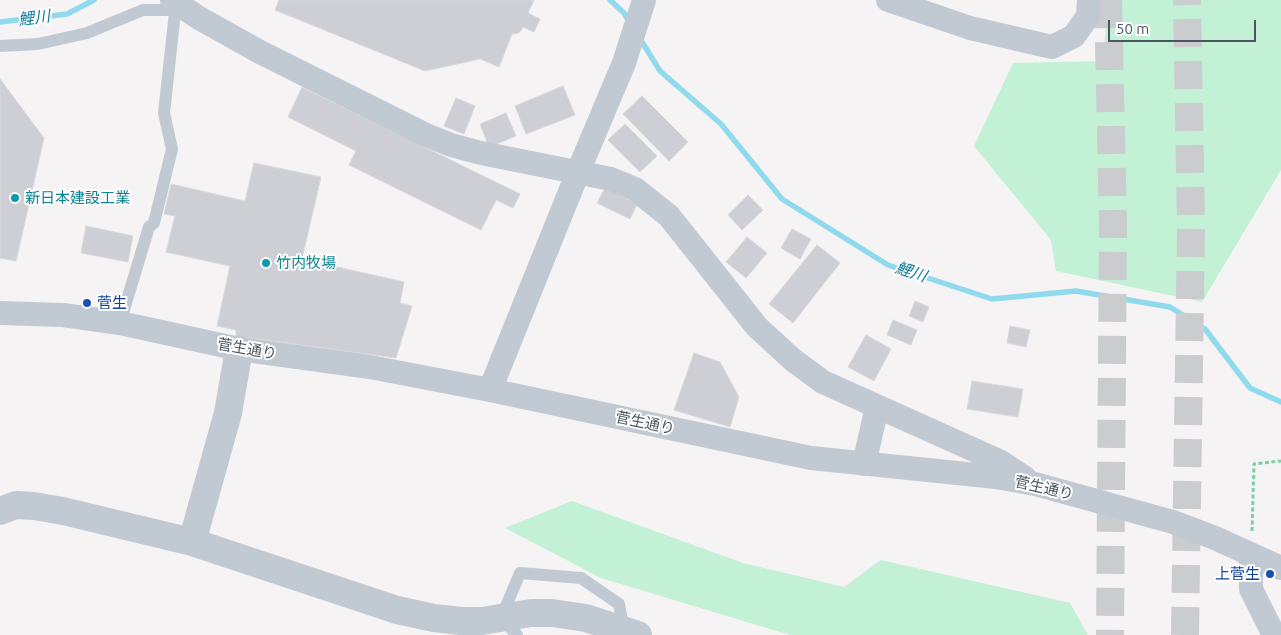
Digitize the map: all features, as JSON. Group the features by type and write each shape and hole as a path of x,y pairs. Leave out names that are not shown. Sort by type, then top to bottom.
{"street":[{"path":"490,390 624,63 644,0"},
{"path":"888,0 970,28 1052,47 1074,36 1088,16 1089,0"},
{"path":"174,4 260,52 424,134 451,145 481,154 611,179 634,189 669,216 757,326 794,360 823,382 1001,462 1035,484"},
{"name":"菅生通り","path":"0,313 63,315 120,323 240,349 370,367 490,390 811,458 996,477 1035,484 1173,522 1215,538 1281,568"},
{"path":"192,542 228,413 240,349"},
{"path":"864,464 877,407"},
{"path":"0,511 16,506 34,506 63,511 192,542 397,610 434,618 509,626 531,613 552,613 586,618 628,634"},
{"path":"1251,554 1251,589 1274,635"}],"lane":[{"path":"0,46 38,44 87,33 143,10 174,4 164,113 172,149 154,223 150,227 120,323"},
{"path":"509,626 520,573 581,578 619,604 628,634"}],"path":[{"path":"1251,554 1254,464 1281,461"}],"green space":[{"path":"1108,0 1281,0 1281,170 1202,302 1056,271 1051,240 974,146 1013,63 1103,61"},
{"path":"572,501 743,563 844,587 881,560 1070,603 1088,635 790,635 601,578 505,528"}],"building":[{"path":"279,0 534,0 528,13 540,19 534,32 523,27 519,33 512,34 499,67 480,59 425,71 275,10"},
{"name":"新日本建設工業","path":"0,79 44,138 16,261 0,258"},
{"path":"563,86 575,115 526,134 515,106"},
{"path":"302,87 520,194 513,208 496,200 481,230 349,165 356,151 288,117"},
{"path":"642,96 688,142 669,161 623,114"},
{"path":"456,98 475,106 464,134 444,126"},
{"path":"506,113 516,136 489,147 480,124"},
{"path":"625,124 657,156 640,172 608,140"},
{"name":"竹内牧場","path":"254,163 321,177 302,259 404,282 400,303 412,306 396,358 236,336 236,330 217,326 230,266 166,252 175,216 164,214 171,184 245,201"},
{"path":"605,188 637,204 630,219 597,203"},
{"path":"748,195 763,210 742,230 728,215"},
{"path":"86,226 133,236 128,262 81,253"},
{"path":"792,229 811,239 800,259 781,248"},
{"path":"747,237 767,253 746,278 726,262"},
{"path":"817,245 840,263 793,323 769,304"},
{"path":"915,301 929,307 923,322 909,316"},
{"path":"893,320 917,330 911,345 887,335"},
{"path":"1010,326 1030,330 1026,347 1007,343"},
{"path":"866,335 891,349 874,381 848,367"},
{"path":"694,353 720,362 739,397 730,427 674,410"},
{"path":"972,381 1023,389 1018,417 967,409"}],"waterway":[{"name":"鯉川","path":"0,22 67,14 94,0"},
{"name":"鯉川","path":"610,0 624,13 630,23"},
{"name":"鯉川","path":"639,37 660,71 721,124 782,199 888,265 992,299 1076,291 1170,307 1205,329 1250,388 1281,402"}],"tunnel":[{"path":"1108,0 1113,224 1110,635"},
{"path":"1185,635 1191,228 1187,0"}],"place":[{"name":"新日本建設工業","path":"15,198"},
{"name":"竹内牧場","path":"266,263"},
{"name":"菅生","path":"87,303"},
{"name":"上菅生","path":"1270,574"}]}
